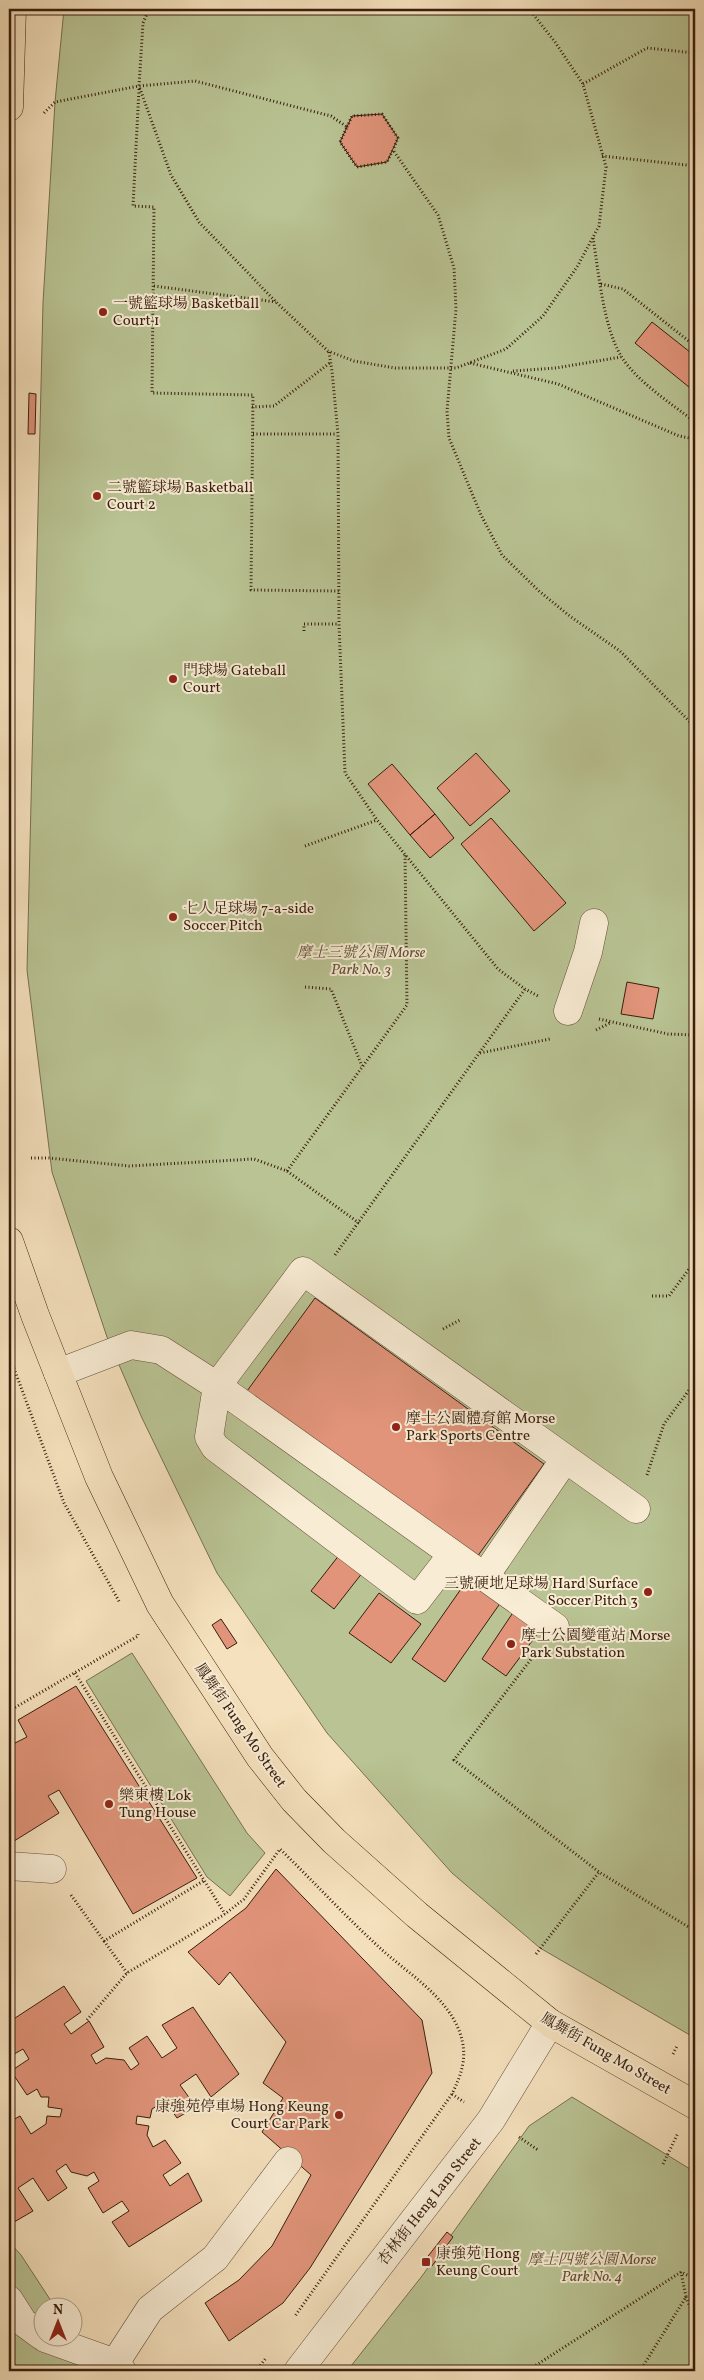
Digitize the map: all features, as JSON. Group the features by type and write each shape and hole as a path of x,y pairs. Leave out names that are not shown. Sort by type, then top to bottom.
{"main road":[{"path":"9,107 9,53 12,9"},
{"name":"鳳舞街 Fung Mo Street","path":"9,1241 99,1477 160,1604 260,1757 294,1800 334,1841 417,1915 550,2023 695,2105"}],"street":[{"path":"568,1011 588,952 594,923"},
{"path":"460,1560 444,1565 417,1600 215,1447 209,1437 217,1386 303,1270 636,1509"},
{"path":"58,1373 131,1345 161,1350 217,1386 555,1627"},
{"path":"485,1576 565,1459"},
{"path":"9,1866 52,1869"},
{"name":"杏林街 Heng Lam Street","path":"298,2371 492,2120 550,2023"},
{"path":"72,2348 119,2367 150,2309 216,2258 288,2161"},
{"path":"9,2300 23,2322 32,2328"}],"path":[{"path":"149,9 143,23 133,206 154,207 152,393 252,395 251,590 339,591"},
{"path":"139,86 171,174 199,222 276,302 328,351 354,361 395,368 451,368 506,349 543,316 577,267 599,226 606,167 583,84 555,42 529,9"},
{"path":"583,84 647,48 695,53"},
{"path":"44,113 55,102 139,86 195,81 331,116 347,127"},
{"path":"382,114 398,138 387,162 357,167 340,142 347,127 352,116 382,114"},
{"path":"393,150 438,215 454,268 456,309 447,411 449,438 481,515 502,555 539,591 571,617 620,651 695,727"},
{"path":"602,156 695,166"},
{"path":"593,238 606,314 622,357 645,384 695,422"},
{"path":"601,284 623,289 695,346"},
{"path":"154,286 276,302"},
{"path":"328,351 331,362 338,434 339,624 346,773 377,820 498,969 525,989 568,1011 668,1034 695,1035"},
{"path":"507,371 556,368 622,357"},
{"path":"252,407 274,406 331,362"},
{"path":"470,363 558,384 678,436 695,439"},
{"path":"253,434 338,434"},
{"path":"304,631 304,624 339,624"},
{"path":"305,846 377,820"},
{"path":"287,1171 407,1004 405,854"},
{"path":"305,987 331,989 362,1066"},
{"path":"303,1270 334,1257 525,989"},
{"path":"592,1031 601,1029 610,1022"},
{"path":"480,1054 554,1038"},
{"path":"31,1158 129,1166 254,1159 287,1171 359,1223"},
{"path":"652,1296 669,1296 695,1261"},
{"path":"9,1356 64,1503 124,1611"},
{"path":"636,1509 664,1424 695,1382"},
{"path":"555,1627 454,1760 599,1872 695,1931"},
{"path":"9,1711 138,1636 134,1628"},
{"path":"75,1673 225,1914"},
{"path":"87,2020 126,1973 225,1914 244,1899 280,1849 380,1948 437,1998 452,2015 460,2032 465,2053 463,2072 452,2094 291,2322"},
{"path":"52,1869 126,1973"},
{"path":"536,1954 599,1872"},
{"path":"104,1940 205,1880"},
{"path":"681,2272 695,2279"},
{"path":"681,2272 686,2297 695,2319"},
{"path":"527,2371 681,2272"},
{"path":"640,2371 686,2297"},
{"path":"256,2371 268,2355"}],"green space":[{"name":"摩士三號公園 Morse Park No. 3","path":"64,9 695,9 695,2038 540,1948 452,1873 327,1733 217,1573 142,1418 107,1337 52,1172 27,970 43,303 55,102"},
{"path":"132,1653 247,1833 265,1853 230,1896 207,1877 86,1681"},
{"name":"摩士四號公園 Morse Park No. 4","path":"572,2097 695,2172 695,2371 347,2371 422,2276 529,2126"},
{"path":"9,2242 21,2255 49,2298 32,2298 32,2348 82,2348 96,2371 9,2371"}],"building":[{"path":"382,114 398,138 387,162 357,167 340,142 352,116"},
{"path":"652,322 695,356 695,392 635,343"},
{"path":"29,393 36,394 35,434 28,434"},
{"path":"476,753 510,791 470,826 437,788"},
{"path":"392,764 435,814 410,835 368,784"},
{"path":"435,814 454,838 430,858 410,835"},
{"path":"491,818 566,903 534,931 461,844"},
{"path":"627,982 659,988 653,1019 621,1014"},
{"name":"摩士公園體育館 Morse Park Sports Centre","path":"315,1298 544,1464 477,1557 247,1391"},
{"path":"340,1554 363,1572 334,1609 311,1591"},
{"path":"468,1579 501,1602 445,1682 412,1659"},
{"path":"379,1593 421,1624 391,1663 349,1633"},
{"name":"摩士公園變電站 Morse Park Substation","path":"514,1611 541,1629 506,1676 482,1659"},
{"path":"221,1619 237,1643 227,1649 212,1625"},
{"name":"樂東樓 Lok Tung House","path":"76,1686 197,1878 133,1914 59,1790 48,1796 59,1813 11,1843 9,1839 9,1733 15,1743 27,1737 18,1720"},
{"name":"康強苑停車場 Hong Keung Court Car Park","path":"276,1869 422,2020 432,2073 310,2268 283,2303 229,2341 205,2303 239,2280 272,2246 311,2175 262,2132 283,2098 263,2083 286,2042 230,1972 219,1985 188,1952 246,1908"},
{"path":"64,1986 81,2012 64,2024 71,2034 89,2021 104,2047 91,2055 96,2064 106,2058 124,2060 131,2070 139,2064 129,2048 147,2036 162,2058 177,2048 162,2025 193,2007 239,2074 211,2097 196,2074 180,2085 196,2107 177,2118 165,2101 152,2109 150,2118 137,2116 136,2124 149,2126 147,2135 153,2147 165,2140 181,2163 163,2175 170,2186 188,2173 202,2201 129,2247 112,2222 129,2211 122,2201 103,2213 88,2188 99,2181 94,2172 87,2176 71,2172 66,2164 56,2171 67,2188 48,2201 33,2178 18,2188 33,2211 9,2225 9,2154 15,2150 9,2141 9,2122 20,2116 31,2134 46,2124 47,2116 60,2117 62,2109 48,2107 49,2097 41,2097 37,2089 27,2095 11,2071 29,2059 23,2049 9,2057 9,2022"},
{"path":"447,2232 453,2237 432,2266 425,2260"}],"place":[{"name":"一號籃球場 Basketball Court 1","path":"103,312"},
{"name":"二號籃球場 Basketball Court 2","path":"97,496"},
{"name":"門球場 Gateball Court","path":"173,679"},
{"name":"七人足球場 7-a-side Soccer Pitch","path":"173,917"},
{"name":"摩士公園體育館 Morse Park Sports Centre","path":"396,1427"},
{"name":"三號硬地足球場 Hard Surface Soccer Pitch 3","path":"648,1592"},
{"name":"摩士公園變電站 Morse Park Substation","path":"511,1644"},
{"name":"樂東樓 Lok Tung House","path":"109,1804"},
{"name":"康強苑停車場 Hong Keung Court Car Park","path":"339,2115"},
{"name":"康強苑 Hong Keung Court","path":"426,2262"}]}
